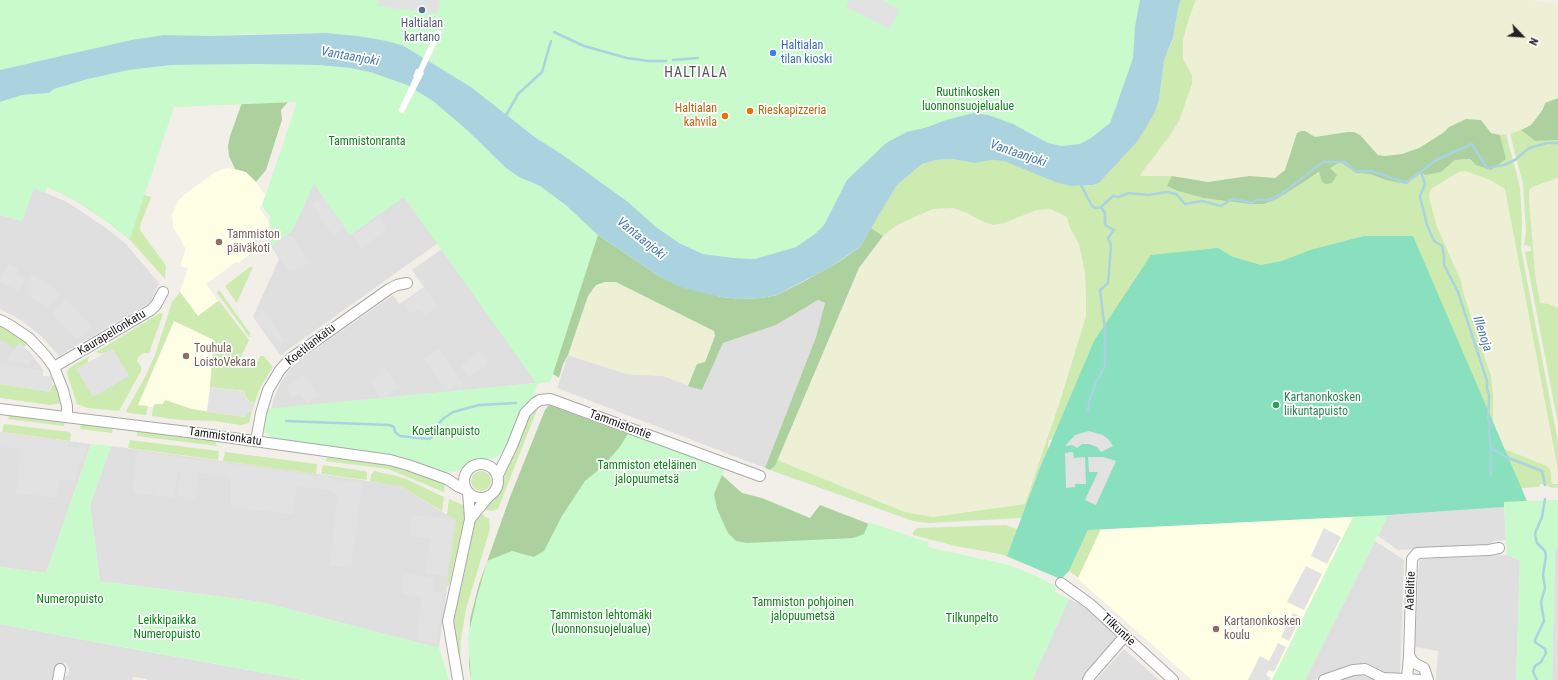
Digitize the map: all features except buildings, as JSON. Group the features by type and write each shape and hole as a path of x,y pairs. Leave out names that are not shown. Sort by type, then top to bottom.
{"street":[{"name":"Koetilankatu","path":"256,441 261,413 268,390 280,370 290,359 389,289 397,285 407,283"},
{"name":"Kaurapellonkatu","path":"54,367 151,310 156,305 163,292"},
{"path":"0,320 28,338 45,355 54,367 64,390 67,406 66,418"},
{"name":"Tammistontie","path":"498,475 525,413 535,402 550,399 760,476"},
{"name":"Tammistonkatu","path":"0,409 256,441 390,460 447,479 467,491"},
{"path":"447,479 466,472 475,465 500,460 507,455"},
{"path":"470,519 488,497 493,494 499,482 498,475 495,470 486,464"},
{"path":"458,680 448,621 470,519 467,491 464,483 466,472"},
{"path":"467,491 477,498 488,497"},
{"name":"Aatelitie","path":"1409,656 1413,556 1417,553 1489,550 1499,548"},
{"name":"Tilkuntie","path":"1061,583 1090,604 1124,637 1173,680"},
{"path":"1088,680 1124,637"},
{"path":"1407,679 1409,656"},
{"path":"1409,656 1414,662 1424,668 1428,680"},
{"path":"58,680 60,669"},
{"path":"1324,680 1353,670 1365,669 1384,678 1420,680"}],"shaded area":[{"name":"Haltialan kartano","path":"379,0 440,0 437,14 378,6"},
{"path":"850,0 882,0 900,10 889,29 846,7"},
{"path":"1196,0 1530,0 1558,4 1558,98 1545,103 1543,109 1531,125 1513,134 1500,135 1491,133 1481,120 1466,119 1449,127 1443,133 1419,148 1402,154 1385,156 1378,155 1367,143 1347,132 1314,137 1305,131 1290,153 1285,170 1275,178 1208,182 1172,176 1143,177 1140,176 1143,171 1179,121 1192,84 1188,67 1183,59 1183,40"},
{"name":"Tammiston päiväkoti","path":"229,168 246,172 256,182 265,195 262,206 259,208 268,220 269,227 254,239 259,247 206,284 218,301 198,316 180,292 188,268 180,266 186,249 173,227 172,215 178,201 185,194 214,173"},
{"path":"1465,171 1490,180 1505,189 1558,471 1558,484 1552,484 1550,469 1497,445 1493,441 1493,394 1461,281 1437,227 1429,194 1431,189 1459,172"},
{"path":"1558,178 1558,308 1549,304 1540,303 1535,274 1529,190 1532,187"},
{"path":"314,183 350,235 404,196 438,243 281,356 253,317 279,259 271,246 292,231"},
{"path":"34,188 67,202 106,228 125,243 159,283 151,302 59,356 41,336 21,320 0,309 0,215 22,221"},
{"path":"323,197 344,228 333,236 312,204"},
{"path":"953,208 967,213 984,222 1016,218 1037,210 1050,209 1067,217 1070,228 1079,244 1085,273 1086,316 1060,401 1025,504 933,517 905,512 777,460 859,268 883,236 897,225 933,209"},
{"path":"379,217 387,230 361,248 353,235"},
{"path":"291,234 310,262 300,269 298,267 290,272 272,246"},
{"path":"442,249 537,383 271,409 281,382 290,369 301,359 393,295 399,304 424,287 412,270"},
{"path":"8,264 19,268 16,275 25,279 19,291 0,282"},
{"path":"31,274 61,293 47,308 26,294 29,290 27,288"},
{"path":"605,282 616,282 714,331 715,336 705,362 697,364 688,386 664,376 627,374 568,355 588,296 596,285"},
{"path":"425,288 438,306 424,315 419,309 411,314 403,303"},
{"path":"65,298 92,327 77,340 52,314"},
{"path":"818,300 825,303 816,337 765,468 557,388 568,355 627,374 664,376 702,390 723,343 776,325"},
{"path":"263,310 285,341 280,344 268,328 264,331 254,317"},
{"name":"Touhula LoistoVekara","path":"174,321 214,340 210,387 258,392 251,415 244,419 137,405"},
{"path":"0,330 30,352 43,370 43,376 52,377 52,385 0,384"},
{"path":"19,343 34,358 28,364 8,361 7,358"},
{"path":"438,348 463,384 460,387 457,384 447,391 424,359"},
{"path":"113,349 129,376 93,397 76,369"},
{"path":"480,351 488,363 469,378 460,366"},
{"path":"0,365 43,370 43,376 52,377 50,392 0,384"},
{"path":"384,366 399,388 381,399 370,381 380,375 378,371"},
{"path":"304,375 318,396 307,404 300,393 293,398 286,388"},
{"path":"210,387 244,391 246,398 250,402 255,403 252,412 248,412 246,417 207,412"},
{"path":"1089,431 1103,435 1113,446 1101,452 1097,447 1089,444 1082,444 1077,448 1072,445 1065,446 1075,435"},
{"path":"0,432 91,444 46,573 0,567"},
{"path":"0,433 68,442 67,447 78,448 79,443 88,444 84,463 78,462 76,481 60,479 57,498 16,493 21,449 0,447"},
{"path":"111,446 391,484 400,486 456,520 439,648 261,602 100,581 90,505"},
{"path":"139,451 332,478 362,484 351,568 330,565 337,496 328,490 297,486 293,514 231,507 231,477 198,473 195,500 177,496 180,471 178,470 174,498 154,495 157,467 153,495 133,493 135,461"},
{"path":"1073,452 1074,458 1085,457 1086,484 1075,484 1075,487 1066,488 1065,453"},
{"path":"1088,457 1103,457 1116,461 1096,505 1085,500 1098,472 1089,472"},
{"path":"1504,507 1506,540 1493,541 1489,546 1398,550 1378,536 1388,515"},
{"path":"412,515 454,520 447,576 426,574 430,538 410,536"},
{"name":"Kartanonkosken koulu","path":"1354,515 1272,680 1192,680 1069,571 1088,530"},
{"path":"1324,528 1341,537 1327,564 1311,556"},
{"path":"1375,541 1404,560 1400,674 1385,674 1371,665 1349,666 1314,680 1305,680"},
{"path":"1555,550 1558,550 1558,680 1552,680"},
{"path":"1507,555 1520,561 1516,680 1436,680 1438,651 1415,647 1419,563 1421,559"},
{"path":"1306,566 1322,574 1304,610 1287,602"},
{"path":"404,574 435,578 433,591 443,592 437,643 416,641 422,597 402,594"},
{"path":"1069,599 1089,608 1119,637 1084,680 1032,680"},
{"path":"1293,613 1301,617 1289,641 1281,637"},
{"path":"0,624 303,680 147,680 133,677 132,680 62,680 68,675 69,670 65,663 59,664 55,680 0,680"},
{"path":"1278,643 1286,647 1274,672 1269,670 1266,675 1271,678 1270,680 1248,680 1260,656 1269,661"},
{"path":"1124,649 1159,680 1096,680"},
{"path":"1350,675 1372,675 1382,680 1339,680"}],"green space":[{"name":"Ruutinkosken luonnonsuojelualue","path":"0,0 1165,0 1100,156 886,143 847,180 824,225 815,234 796,247 755,259 703,254 679,243 560,153 536,138 471,87 404,46 358,36 326,33 250,34 131,40 0,70"},
{"name":"Kartanonkosken liikuntapuisto","path":"1181,0 1196,0 1183,40 1183,59 1192,75 1192,84 1179,121 1140,176 1172,176 1168,186 1178,191 1203,198 1249,204 1264,204 1277,199 1298,184 1340,162 1356,173 1370,174 1386,180 1421,173 1441,172 1455,160 1470,159 1476,165 1506,159 1500,135 1506,134 1520,187 1522,221 1521,249 1558,442 1558,471 1505,189 1490,180 1465,171 1459,172 1431,189 1429,194 1430,201 1437,227 1461,281 1464,295 1491,376 1493,394 1493,441 1497,446 1547,466 1550,469 1552,484 1558,484 1558,487 1553,488 1540,484 1539,487 1506,489 1062,439 1049,440 1050,491 1080,515 928,523 913,521 770,470 775,466 777,460 905,512 933,517 1025,504 1060,401 1086,316 1085,273 1079,244 1070,228 1067,217 1050,209 1037,210 1004,223 994,225 953,208 933,209 897,225 883,236 871,228 897,185 922,164 936,160 952,159 975,163 991,160 1005,161 1055,182 1081,186 1099,183 1137,142 1159,100 1164,60 1173,39"},
{"name":"Tammistonranta","path":"171,65 318,65 350,68 370,72 409,86 433,101 467,130 506,168 519,177 540,186 567,206 598,235 551,380 550,382 537,384 534,396 523,408 509,443 503,452 497,457 476,460 458,471 445,472 401,457 308,444 271,437 265,433 263,428 265,409 536,383 404,197 350,235 314,184 292,231 271,246 270,216 262,206 297,102 174,107 130,239 90,209 47,187 45,193 34,188 22,221 0,215 0,102 22,95 49,93 54,89 88,79 129,70"},
{"path":"296,93 281,110 282,120 266,170 256,182 246,172 235,169 229,156 228,146 230,136 244,97"},
{"path":"1558,98 1558,140 1535,141 1521,130 1531,125 1543,109 1545,103"},
{"path":"1466,119 1481,120 1491,133 1500,135 1506,159 1491,170 1476,165 1470,159 1455,160 1441,172 1426,175 1421,173 1406,184 1386,180 1370,174 1356,173 1340,162 1330,168 1337,175 1332,183 1326,184 1322,182 1319,172 1277,199 1264,204 1249,204 1203,198 1178,191 1167,186 1172,176 1208,182 1249,176 1275,178 1285,170 1297,133 1301,131 1305,131 1315,137 1354,132 1360,135 1378,155 1385,156 1402,154 1419,148 1443,133 1449,127"},
{"path":"1521,130 1535,141 1558,140 1558,178 1532,187 1529,190 1529,199 1535,274 1540,303 1549,304 1558,308 1558,424 1525,252 1531,251 1531,247 1524,245 1526,232 1523,184 1510,134"},
{"path":"86,179 151,197 141,223 140,230 166,266 165,279 130,240 108,222 73,199 46,186"},
{"path":"567,206 598,235 660,277 721,297 741,299 761,298 777,295 801,283 840,261 860,247 871,228 883,236 859,268 775,466 770,470 765,468 816,337 825,303 818,300 776,325 723,343 702,390 688,386 697,364 705,362 715,336 714,331 616,282 605,282 596,285 588,296 559,378 550,372"},
{"name":"Kartanonkosken liikuntapuisto","path":"1364,236 1413,236 1527,501 1504,502 1504,507 1388,515 1088,530 1069,571 1063,577 1058,578 1007,556 1040,468 1094,341 1151,255 1218,248 1233,257 1261,265 1282,261 1310,250"},
{"path":"250,267 253,267 236,302 225,286"},
{"path":"219,290 250,333 250,338 217,293"},
{"path":"180,292 198,316 218,301 220,302 249,340 240,359 256,366 260,356 264,356 272,366 258,392 255,403 250,402 246,398 244,391 210,387 214,340 174,321 138,405 148,406 146,415 128,413 126,411 145,377 155,355 172,302"},
{"path":"160,313 163,314 149,353 144,353 139,356 137,361 141,366 141,371 119,411 87,408 77,404 67,374 69,368 89,356 88,362 77,369 113,349 102,354 96,352"},
{"path":"0,324 28,343 24,347 19,343 15,349 0,339"},
{"path":"0,384 50,392 52,385 59,386 63,403 50,405 0,398"},
{"path":"165,400 192,409 245,417 248,412 252,412 249,423 241,425 214,421 180,420 152,416 153,407 155,404 163,404"},
{"path":"539,405 498,509 492,511 481,509 498,495 503,481 503,470 528,417"},
{"path":"549,405 717,467 723,476 742,493 762,498 810,518 820,505 926,546 906,626 863,680 471,680 469,666 470,619 479,584 510,497 545,410"},
{"path":"11,414 65,421 64,426 7,419"},
{"path":"81,423 113,429 112,433 80,429"},
{"path":"4,424 69,432 71,434 70,441 2,432"},
{"path":"632,427 728,461 714,494 717,509 728,533 736,541 747,543 853,538 864,534 869,522 929,543 928,547 1009,565 1034,575 1055,586 1055,592 1069,599 1032,680 471,680 468,637 487,561 512,551 534,557 544,551 562,516 585,481 602,467 619,448"},
{"path":"137,431 215,441 217,446 137,436"},
{"path":"130,440 219,451 218,460 128,448"},
{"name":"Numeropuisto","path":"91,444 111,446 90,505 100,581 261,602 439,648 449,680 303,680 0,624 0,567 46,573"},
{"path":"225,452 317,464 316,474 223,461"},
{"path":"329,455 385,462 445,483 444,492 388,469 325,461"},
{"path":"323,465 365,471 367,473 367,480 321,474"},
{"path":"374,471 406,479 444,497 442,511 400,486 370,481 371,475"},
{"path":"481,471 488,474 491,481 488,488 481,491 474,488 471,481 474,474"},
{"path":"449,499 463,505 464,520 449,585 447,585 456,520 447,515"},
{"path":"1558,500 1558,550 1555,550 1552,680 1516,680 1520,561 1507,555 1504,502"},
{"path":"1328,509 1324,517 1101,529 1078,578 1069,571 1088,530"},
{"path":"479,512 489,519 490,529 466,609 461,639 460,660 454,628 454,616 475,521"},
{"path":"1354,515 1388,515 1305,680 1272,680"},
{"path":"1006,525 1022,531 1050,574 1000,554 955,546 913,535 913,532 917,528"}],"water":[{"name":"Vantaanjoki","path":"1140,0 1181,0 1173,38 1164,60 1159,100 1154,114 1137,142 1099,183 1094,185 1071,186 1055,182 1004,161 991,160 975,163 952,159 936,160 922,164 897,185 860,247 830,267 777,295 761,298 741,299 721,297 683,288 660,277 598,235 567,206 540,186 519,177 506,168 467,130 433,101 407,85 370,72 350,68 318,65 171,65 129,70 88,79 54,89 49,93 22,95 0,102 0,70 131,40 164,35 208,36 326,33 387,41 404,46 471,87 536,138 560,153 628,202 656,227 679,243 703,254 755,259 796,247 815,234 824,225 847,180 886,143 907,132 973,113 988,115 1013,124 1048,143 1062,146 1080,144 1091,138 1110,123 1116,107 1133,58 1135,27"}],"pier":[{"path":"437,29 442,32 423,72 424,73 403,114 398,111 414,77 416,69 418,69"}],"waterway":[{"path":"554,32 584,46 627,58 648,61 666,61"},
{"path":"506,115 517,95 542,72 551,41"},
{"path":"673,60 698,58"},
{"path":"1080,183 1092,206 1096,208 1101,207 1113,196 1118,197 1129,193 1148,195 1167,192 1176,194 1185,204 1202,201 1221,206 1234,199 1252,203 1257,200 1268,200 1280,195 1323,162 1344,162 1355,171 1372,171 1406,183 1436,160 1472,144 1487,168 1504,165 1515,160 1529,148 1547,143 1558,143"},
{"name":"Illenoja","path":"1421,172 1425,184 1420,196 1427,225 1434,241 1442,246 1444,265 1458,292 1487,381 1489,395 1488,418 1490,424 1489,433 1491,448 1506,457 1542,471 1545,485"},
{"path":"1088,411 1089,402 1095,385 1105,366 1105,330 1100,290 1108,283 1111,245 1108,238 1114,230 1105,225 1105,213 1101,207"},
{"path":"286,421 389,425 394,427 395,432 400,436 429,439 432,437 438,424 453,412 479,405 516,403"},
{"path":"1491,449 1491,476"},
{"name":"Illenoja","path":"1537,680 1533,672 1535,666 1541,662 1546,653 1545,649 1535,642 1544,621 1541,602 1545,588 1543,575 1546,556 1545,551 1537,543 1535,535 1542,517 1545,499"}],"place":[{"name":"Haltialan kartano","path":"422,10"},
{"name":"Haltialan tilan kioski","path":"773,53"},
{"name":"Rieskapizzeria","path":"750,111"},
{"name":"Haltialan kahvila","path":"725,116"},
{"name":"Tammiston päiväkoti","path":"219,242"},
{"name":"Touhula LoistoVekara","path":"186,356"},
{"name":"Kartanonkosken liikuntapuisto","path":"1276,405"},
{"name":"Kartanonkosken koulu","path":"1216,629"}],"district":[{"name":"HALTIALA","path":"696,73"}],"park label":[{"name":"Koetilanpuisto","path":"446,432"},
{"name":"Tammiston eteläinen jalopuumetsä","path":"647,473"},
{"name":"Tammiston pohjoinen jalopuumetsä","path":"803,610"},
{"name":"Tilkunpelto","path":"972,619"},
{"name":"Tammiston lehtomäki (luonnonsuojelualue)","path":"601,623"},
{"name":"Leikkipaikka Numeropuisto","path":"167,628"}]}
